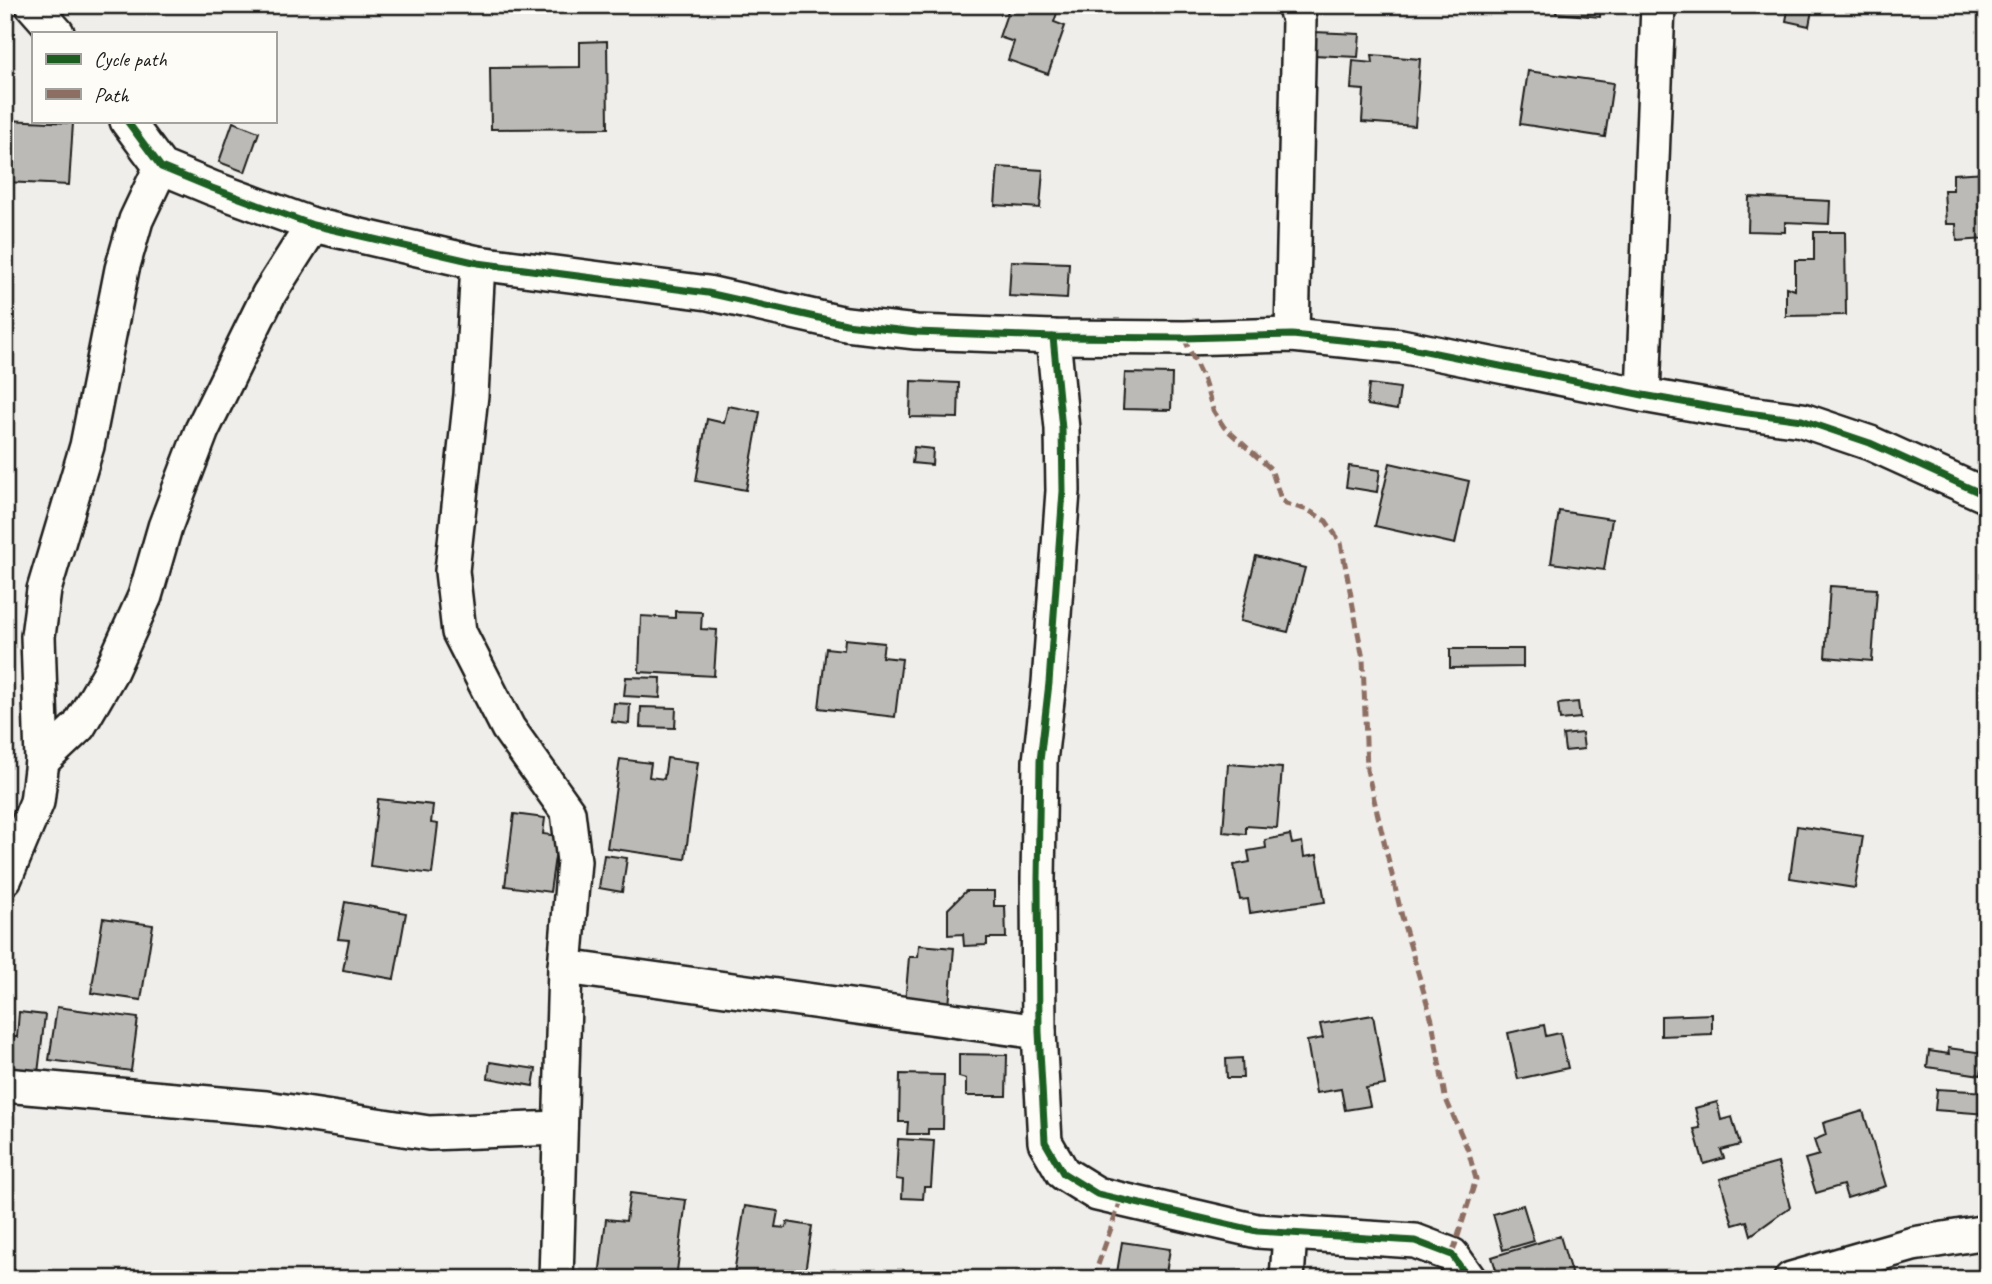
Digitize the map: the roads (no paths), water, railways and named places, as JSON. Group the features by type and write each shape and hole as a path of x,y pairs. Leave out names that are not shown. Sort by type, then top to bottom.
{"street":[{"path":"5,8 34,5 56,32"},
{"path":"1292,335 1299,20 1294,5"},
{"path":"1643,396 1658,5"},
{"path":"128,122 161,167 313,225 478,263 708,293 846,324 916,332 1053,337 1292,335 1401,346 1643,396 1802,420 1870,443 1987,496"},
{"path":"5,878 37,802 42,761 38,636 44,590 87,446 117,295 136,220 161,167"},
{"path":"42,761 79,726 111,671 145,596 165,527 202,430 269,294 313,225"},
{"path":"478,263 471,395 452,572 459,632 508,728 569,812 574,861 565,967 556,1279"},
{"path":"1053,337 1062,429 1063,491 1049,683 1040,761 1039,1032 1045,1142 1063,1174 1097,1195 1257,1231 1415,1241 1452,1255 1469,1279"},
{"path":"565,967 1039,1032"},
{"path":"5,1085 266,1108 429,1133 560,1128"},
{"path":"1798,1278 1913,1244 1987,1231"},
{"path":"1287,1279 1290,1233"}]}
